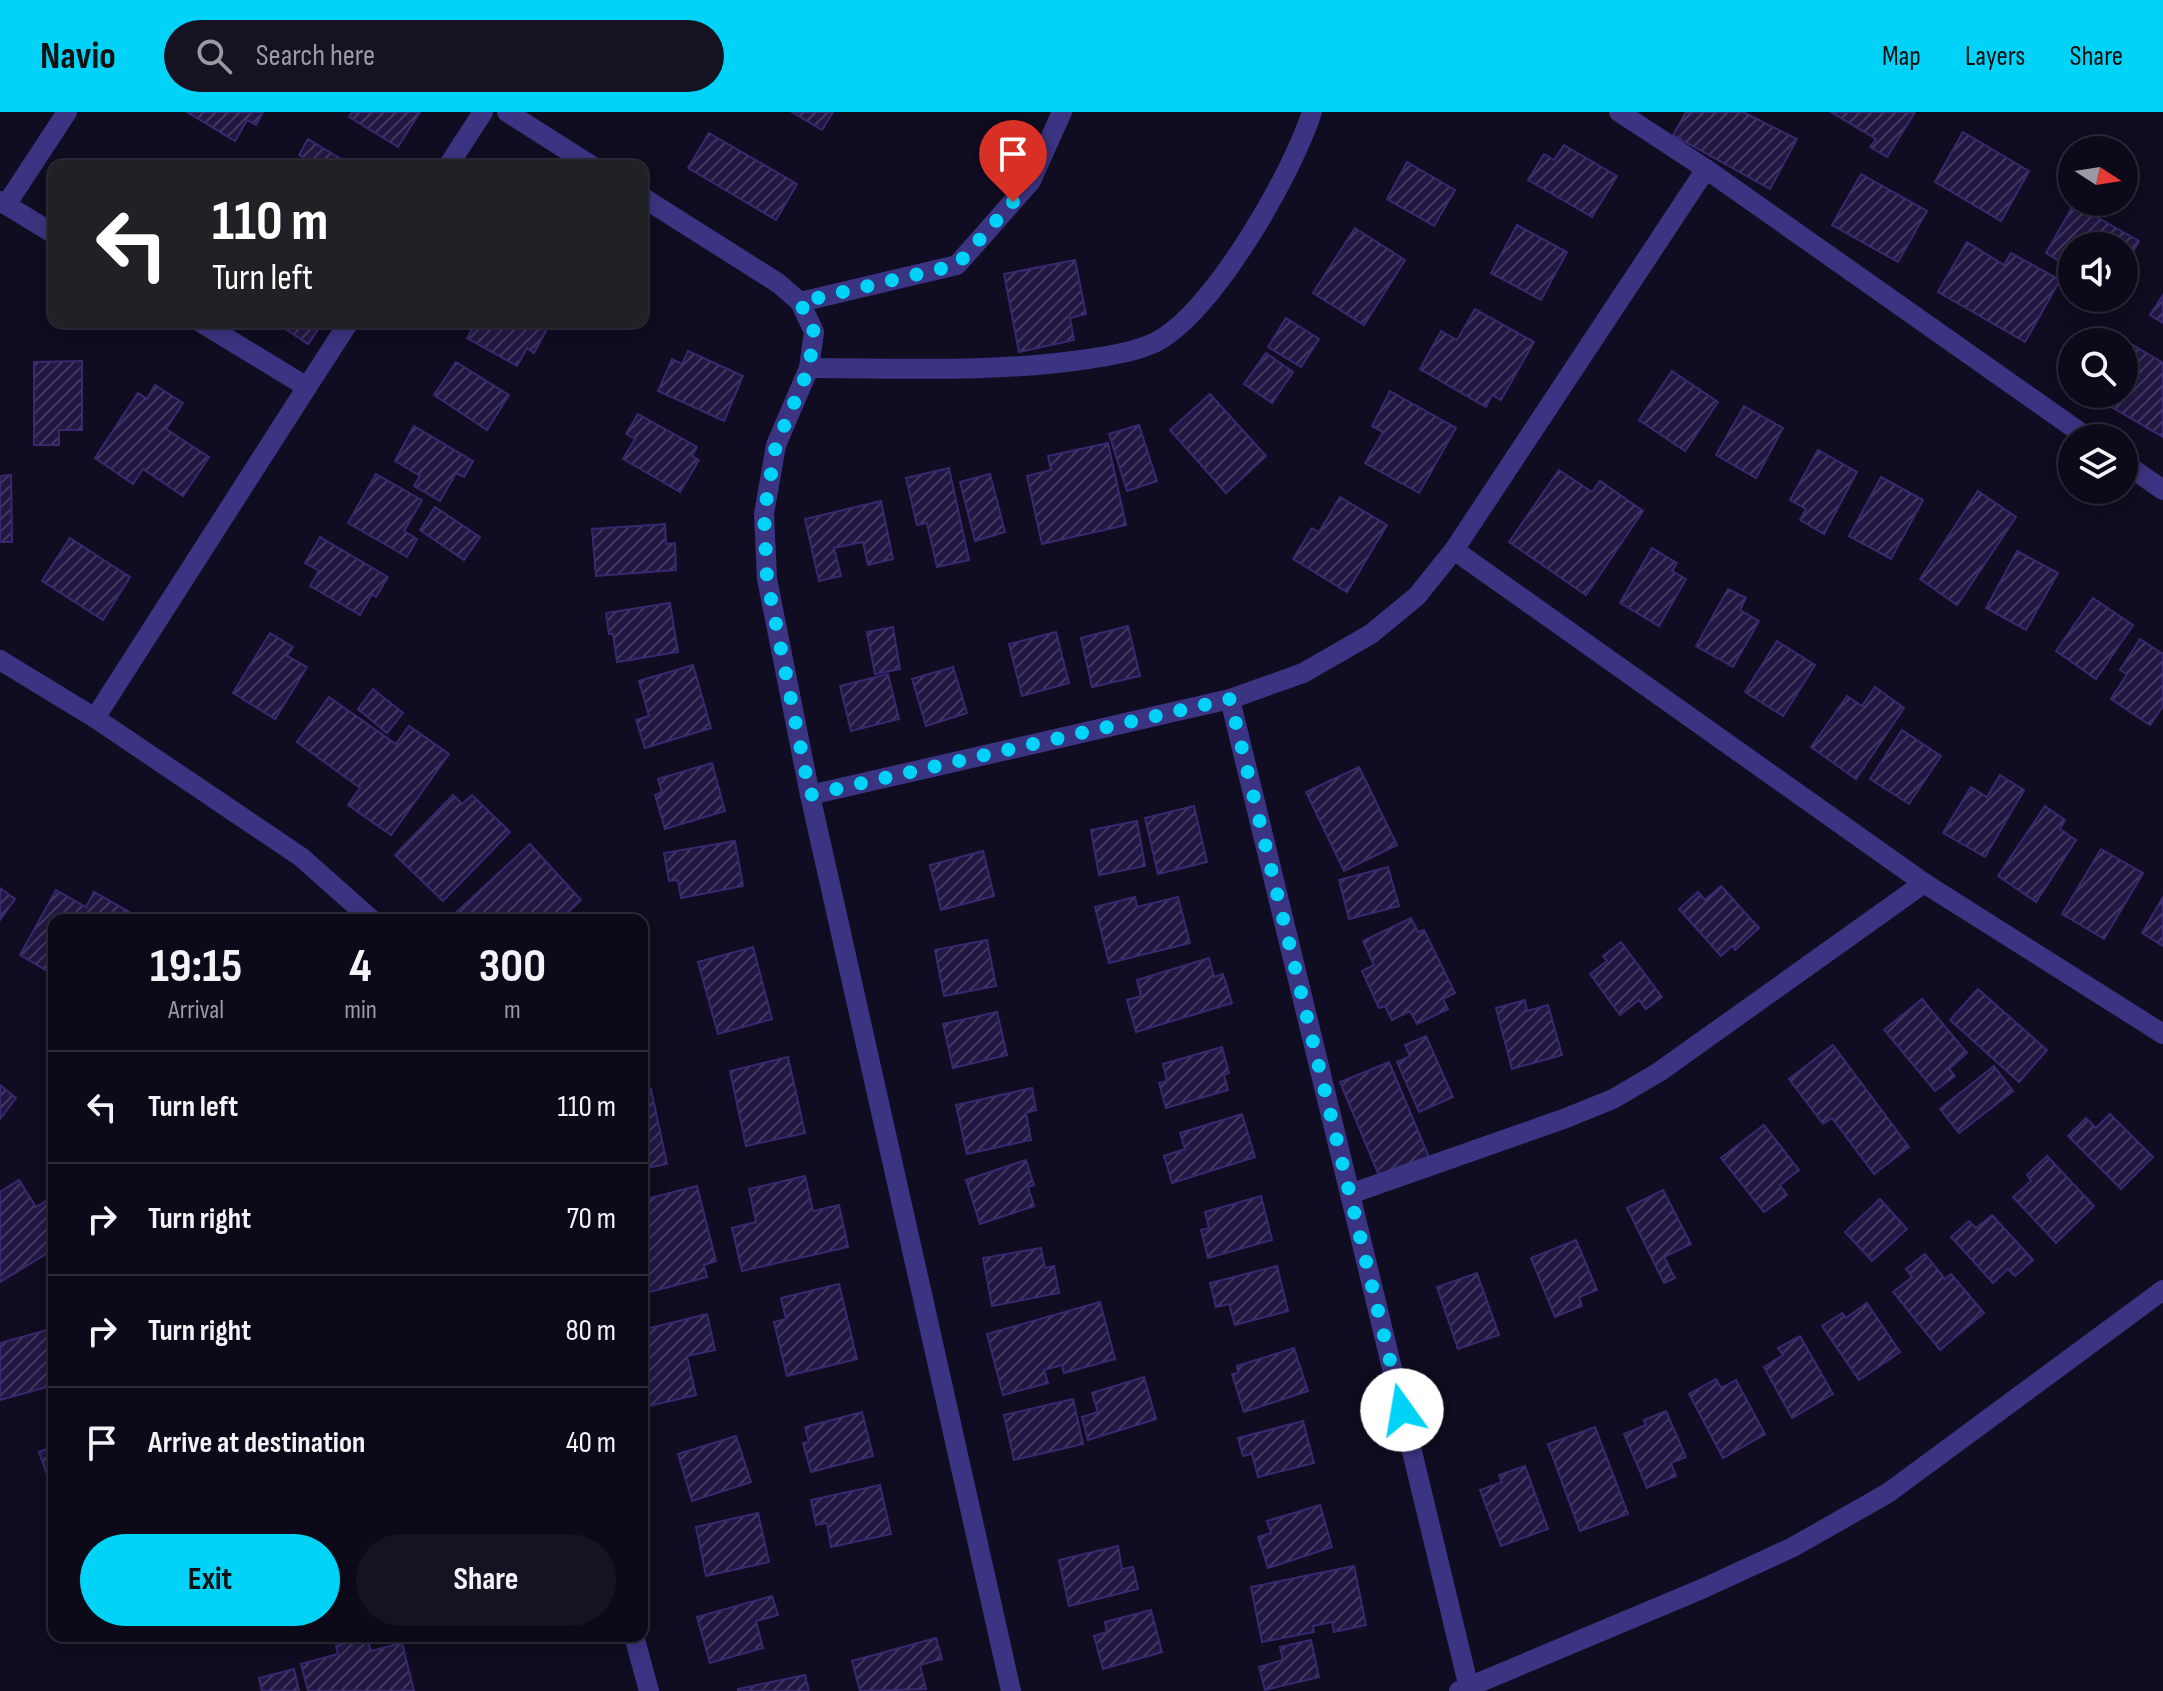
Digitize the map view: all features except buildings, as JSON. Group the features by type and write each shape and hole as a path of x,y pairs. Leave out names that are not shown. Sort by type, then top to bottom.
{"street":[{"path":"48,230 3,203 67,112"},
{"path":"452,160 483,112"},
{"path":"507,112 583,160"},
{"path":"800,302 957,265 1031,181 1062,112"},
{"path":"809,368 1037,367 1117,355 1162,339 1197,308 1243,248 1278,188 1312,112"},
{"path":"1619,112 1706,169 2068,424"},
{"path":"810,795 1230,699 1303,673 1371,634 1417,596 1454,550 1706,169"},
{"path":"648,201 778,283 800,302 814,332 809,368 776,445 764,514 767,579 810,795 1011,1691"},
{"path":"210,328 307,387"},
{"path":"95,718 345,328"},
{"path":"2138,473 2163,490"},
{"path":"1454,550 1924,883 2163,1034"},
{"path":"0,660 95,718 301,857 365,914"},
{"path":"1230,699 1350,1194 1464,1690 1793,1547 1888,1493 2163,1290"},
{"path":"1350,1194 1613,1099 1659,1072 1924,883"},
{"path":"636,1642 649,1691"}],"route":[{"path":"1013,202 957,265 800,302 814,332 809,368 776,445 764,514 767,579 810,795 1230,699 1402,1410"}]}
